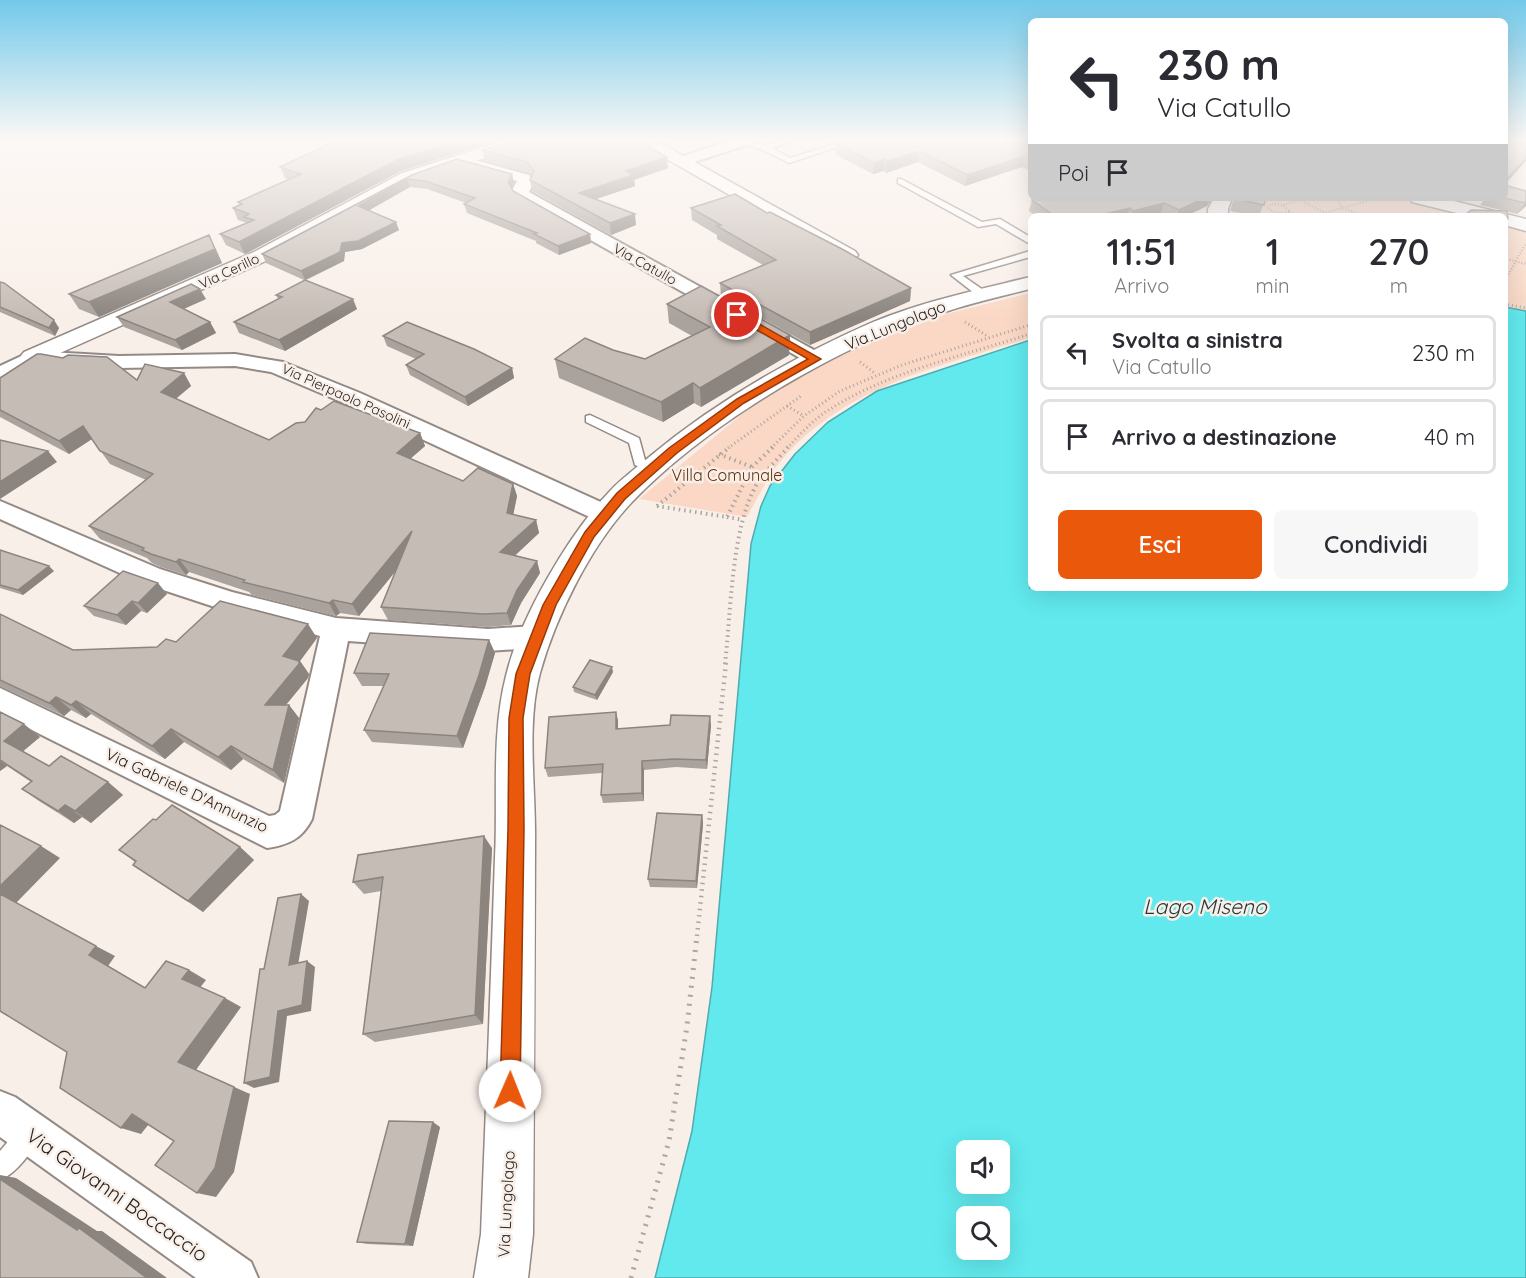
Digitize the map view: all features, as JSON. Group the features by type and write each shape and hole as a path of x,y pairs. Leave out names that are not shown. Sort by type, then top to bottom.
{"main road":[{"name":"Via Cerillo","path":"32,357 202,284 293,239 367,199"},
{"path":"750,199 867,265"},
{"path":"1446,201 1483,213"},
{"path":"1508,220 1526,225"},
{"name":"Via Lungolago","path":"501,1278 507,1234 516,829 516,718 523,674 535,637 555,595 590,535 621,496 652,468 741,401 816,359 882,327 1028,278"},
{"name":"Via Lungolago","path":"982,294 1028,282"}],"street":[{"name":"Via Catullo","path":"529,199 816,359"},
{"name":"Via Cerillo","path":"0,375 32,357"},
{"name":"Via Pierpaolo Pasolini","path":"32,357 118,362 235,360 276,366 352,398 605,514"},
{"path":"0,509 151,576 230,602 336,629 488,640 535,637"},
{"name":"Via Gabriele D'Annunzio","path":"0,700 267,832 283,830 296,819 336,629"},
{"name":"Via Giovanni Boccaccio","path":"15,1123 235,1278"}],"lane":[{"path":"933,199 981,225 997,221 1028,240"},
{"path":"982,294 956,275 1028,255"},
{"path":"590,418 635,441 639,462 652,468"},
{"path":"0,1169 15,1123"}],"path":[{"path":"1262,201 1269,205 1282,205 1292,201"},
{"path":"1301,201 1325,213 1366,201"},
{"path":"1338,201 1342,208 1356,213"},
{"path":"1269,205 1268,209 1273,212 1289,212"},
{"path":"1282,205 1289,209 1289,212"},
{"path":"1508,275 1526,243"},
{"path":"1508,259 1526,264"},
{"path":"1508,305 1526,308"},
{"path":"940,307 975,318"},
{"path":"726,517 752,467 804,416 840,391 876,374 1028,326"},
{"path":"631,1278 669,1141 687,1026 738,546 743,520 758,483 788,447 819,417 851,397 885,381 1028,335"},
{"path":"854,358 876,374"},
{"path":"861,363 871,359"},
{"path":"743,520 657,506 720,454 802,395"},
{"path":"778,401 804,416"},
{"path":"711,449 752,467"}],"green space":[{"path":"1235,201 1409,201 1458,213 1233,213"},
{"path":"1508,226 1526,231 1526,310 1508,307"},
{"name":"Villa Comunale","path":"1028,294 1028,339 962,358 895,382 833,414 805,436 780,462 747,517 639,499 763,397 850,351 946,314"}],"water":[{"name":"Lago Miseno","path":"1508,308 1526,311 1526,1278 655,1278 692,1131 712,987 751,544 761,506 770,486 795,454 828,422 877,391 1028,341 1028,591 1508,591"}],"building":[{"path":"246,199 323,199 239,242 220,234 254,220 244,217 249,214 233,208 242,204 238,202"},
{"path":"367,199 371,199 358,206 396,222 358,241 342,243 340,252 301,271 262,254"},
{"path":"474,199 527,199 590,234 558,246 534,234 537,233 464,204"},
{"path":"565,199 594,199 635,214 610,223"},
{"path":"720,199 743,199 767,213 770,212 842,249 911,288 810,332 720,283 776,260 691,208"},
{"path":"1508,199 1508,199 1526,199 1525,203"},
{"path":"1033,201 1198,201 1179,210 1164,203 1133,211 1130,208 1109,213 1051,213"},
{"path":"1245,201 1265,201 1264,205"},
{"path":"1471,210 1507,211 1507,213 1468,213"},
{"path":"209,235 215,249 89,302 69,294"},
{"path":"305,280 353,299 279,340 234,322 282,297 276,295"},
{"path":"0,282 54,320 49,328 0,307"},
{"path":"191,284 200,289 170,302 210,322 175,340 117,317"},
{"path":"701,286 790,335 700,388 693,383 661,402 555,359 585,338 613,350 645,359 710,327 667,304"},
{"path":"407,322 474,349 512,368 465,397 406,365 424,354 383,336"},
{"path":"37,354 63,358 68,355 107,357 137,380 145,364 184,373 161,392 269,440 296,423 305,422 316,408 321,410 334,401 420,433 397,453 463,481 478,468 513,484 507,513 536,520 500,552 537,561 517,590 507,613 483,614 381,607 412,531 352,604 333,600 329,603 243,582 245,580 179,559 176,562 151,554 142,550 144,548 89,526 153,474 100,451 83,426 59,441 0,410 0,378"},
{"path":"0,440 48,451 0,482"},
{"path":"0,550 49,566 18,590 0,585"},
{"path":"123,571 158,583 138,603 132,601 117,615 84,606"},
{"path":"220,601 308,624 283,656 299,661 299,664 265,705 289,705 273,770 231,746 218,757 171,729 152,746 76,701 71,705 56,697 49,703 0,680 0,614 73,650 157,647 166,639 176,642"},
{"path":"370,633 489,640 457,736 364,730 389,674 354,673"},
{"path":"590,660 612,667 595,695 573,687"},
{"path":"0,712 24,724 4,741 49,766 61,756 108,782 75,811 65,805 58,811 22,789 32,781 0,760"},
{"path":"616,712 616,729 670,725 671,715 710,716 706,760 642,761 642,793 601,795 603,764 545,768 549,717"},
{"path":"172,805 240,847 188,901 133,865 136,861 119,850"},
{"path":"657,813 702,815 696,881 648,879"},
{"path":"0,825 41,846 0,886"},
{"path":"484,836 475,1015 363,1034 383,877 353,882 358,855"},
{"path":"0,894 96,946 89,955 145,988 166,961 189,970 182,979 225,998 178,1062 234,1087 215,1168 197,1193 155,1165 174,1141 132,1114 121,1128 60,1088 67,1052 0,1011"},
{"path":"301,894 289,965 307,961 302,1005 278,1011 270,1077 244,1083 260,969 264,969 278,898"},
{"path":"389,1121 433,1122 405,1244 357,1242"},
{"path":"0,1179 77,1230 79,1228 147,1278 0,1278"}],"route":[{"path":"510,1091 516,718 523,674 535,637 549,605 590,535 621,496 673,451 741,401 816,359 737,315"}]}
